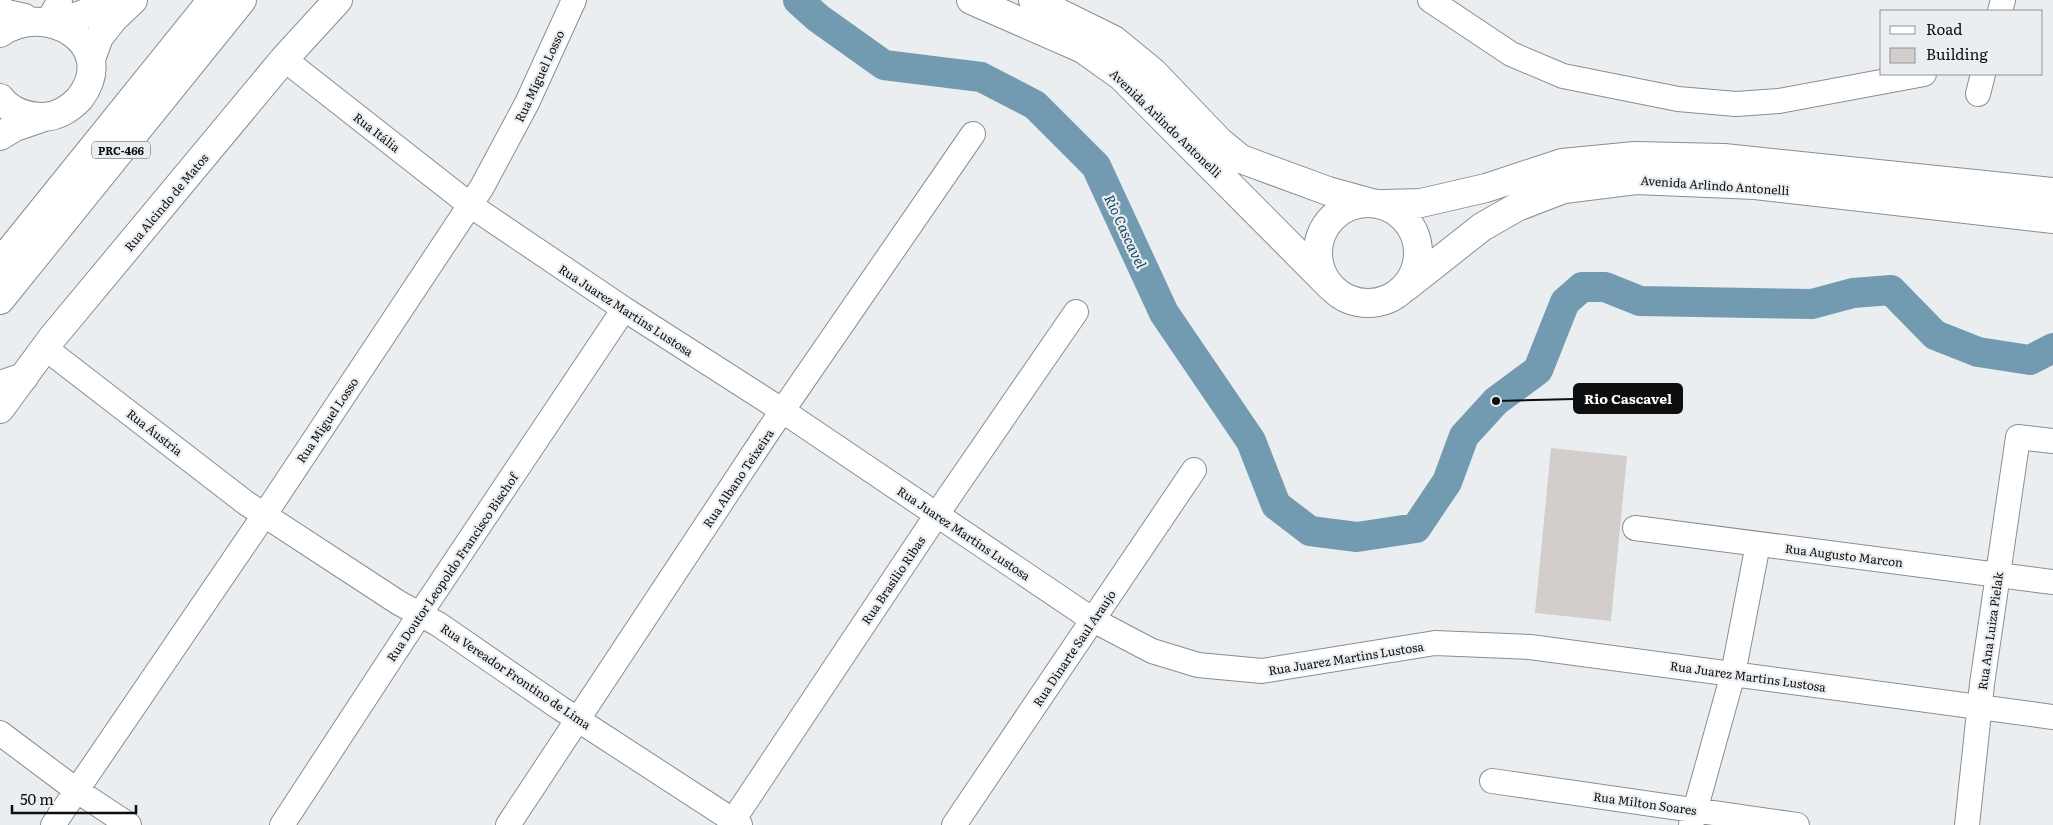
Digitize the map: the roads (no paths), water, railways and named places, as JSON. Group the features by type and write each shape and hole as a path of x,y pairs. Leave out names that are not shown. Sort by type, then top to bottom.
{"main road":[{"path":"0,33 12,22 48,12 76,17 118,0"},
{"path":"0,136 21,124 61,113 75,104 85,91 90,75 91,59 99,37 114,18 133,0"},
{"name":"PRC-466","path":"0,264 212,0"},
{"name":"PRC-466","path":"0,300 242,0"},
{"name":"Rua Alcindo de Matos","path":"0,409 12,381 45,348 284,59 338,0"},
{"name":"Avenida Arlindo Antonelli","path":"971,0 1083,49 1121,76 1332,288 1345,298 1361,303 1377,302 1393,297 1482,227 1517,207 1564,189 1636,180 1755,185 2053,219"},
{"name":"Avenida Arlindo Antonelli","path":"1033,0 1114,40 1153,72 1220,141 1241,159 1328,191 1376,203 1399,212 1410,224 1417,240 1419,256 1415,272 1406,287"},
{"path":"48,12 68,23 79,32 87,45 91,59"},
{"path":"0,98 15,111 30,116 46,117"},
{"name":"Avenida Arlindo Antonelli","path":"1332,288 1322,274 1318,258 1319,241 1326,225 1337,213 1351,205 1376,203 1420,204 1486,188 1562,163 1635,156 1724,158 2053,192"},
{"name":"PRC-466","path":"0,251 61,189"}],"street":[{"name":"Rua Miguel Losso","path":"53,825 264,514 470,205 527,103 574,0"},
{"path":"1430,0 1511,54 1563,76 1678,99 1736,104 1779,101 1919,75"},
{"path":"0,7 7,12 48,12"},
{"name":"Rua Itália","path":"284,59 470,205"},
{"name":"Rua Albano Teixeira","path":"508,825 783,412 973,134"},
{"name":"Rua Juarez Martins Lustosa","path":"470,205 1093,620 1152,651 1198,665 1262,671 1435,643 1530,647 2053,717"},
{"name":"Rua Doutor Leopoldo Francisco Bischof","path":"282,825 420,614 624,309"},
{"name":"Rua Brasilio Ribas","path":"734,823 937,516 1076,312"},
{"name":"Rua Áustria","path":"45,348 264,514"},
{"name":"Rua Ana Luiza Pielak","path":"1967,825 1979,707 2018,437 2053,442"},
{"name":"Rua Dinarte Saul Araujo","path":"954,825 1194,470"},
{"name":"Rua Vereador Frontino de Lima","path":"264,514 280,526 438,624 734,823"},
{"name":"Rua Augusto Marcon","path":"1635,528 2053,582"},
{"path":"1693,818 1733,674 1758,544"},
{"path":"0,733 76,790 129,825"},
{"name":"Rua Milton Soares","path":"1492,781 1693,818 1797,825"}],"waterway":[{"name":"Rio Cascavel","path":"798,0 818,18 884,65 981,77 1035,105 1096,166 1164,313 1251,441 1276,505 1310,531 1357,537 1416,528 1447,482 1464,436 1496,401 1538,370 1565,302 1582,287 1605,287 1640,301 1812,304 1853,293 1891,290 1935,335 1978,352 2030,360 2053,348"}],"place":[{"name":"Rio Cascavel","path":"1496,401"}]}
